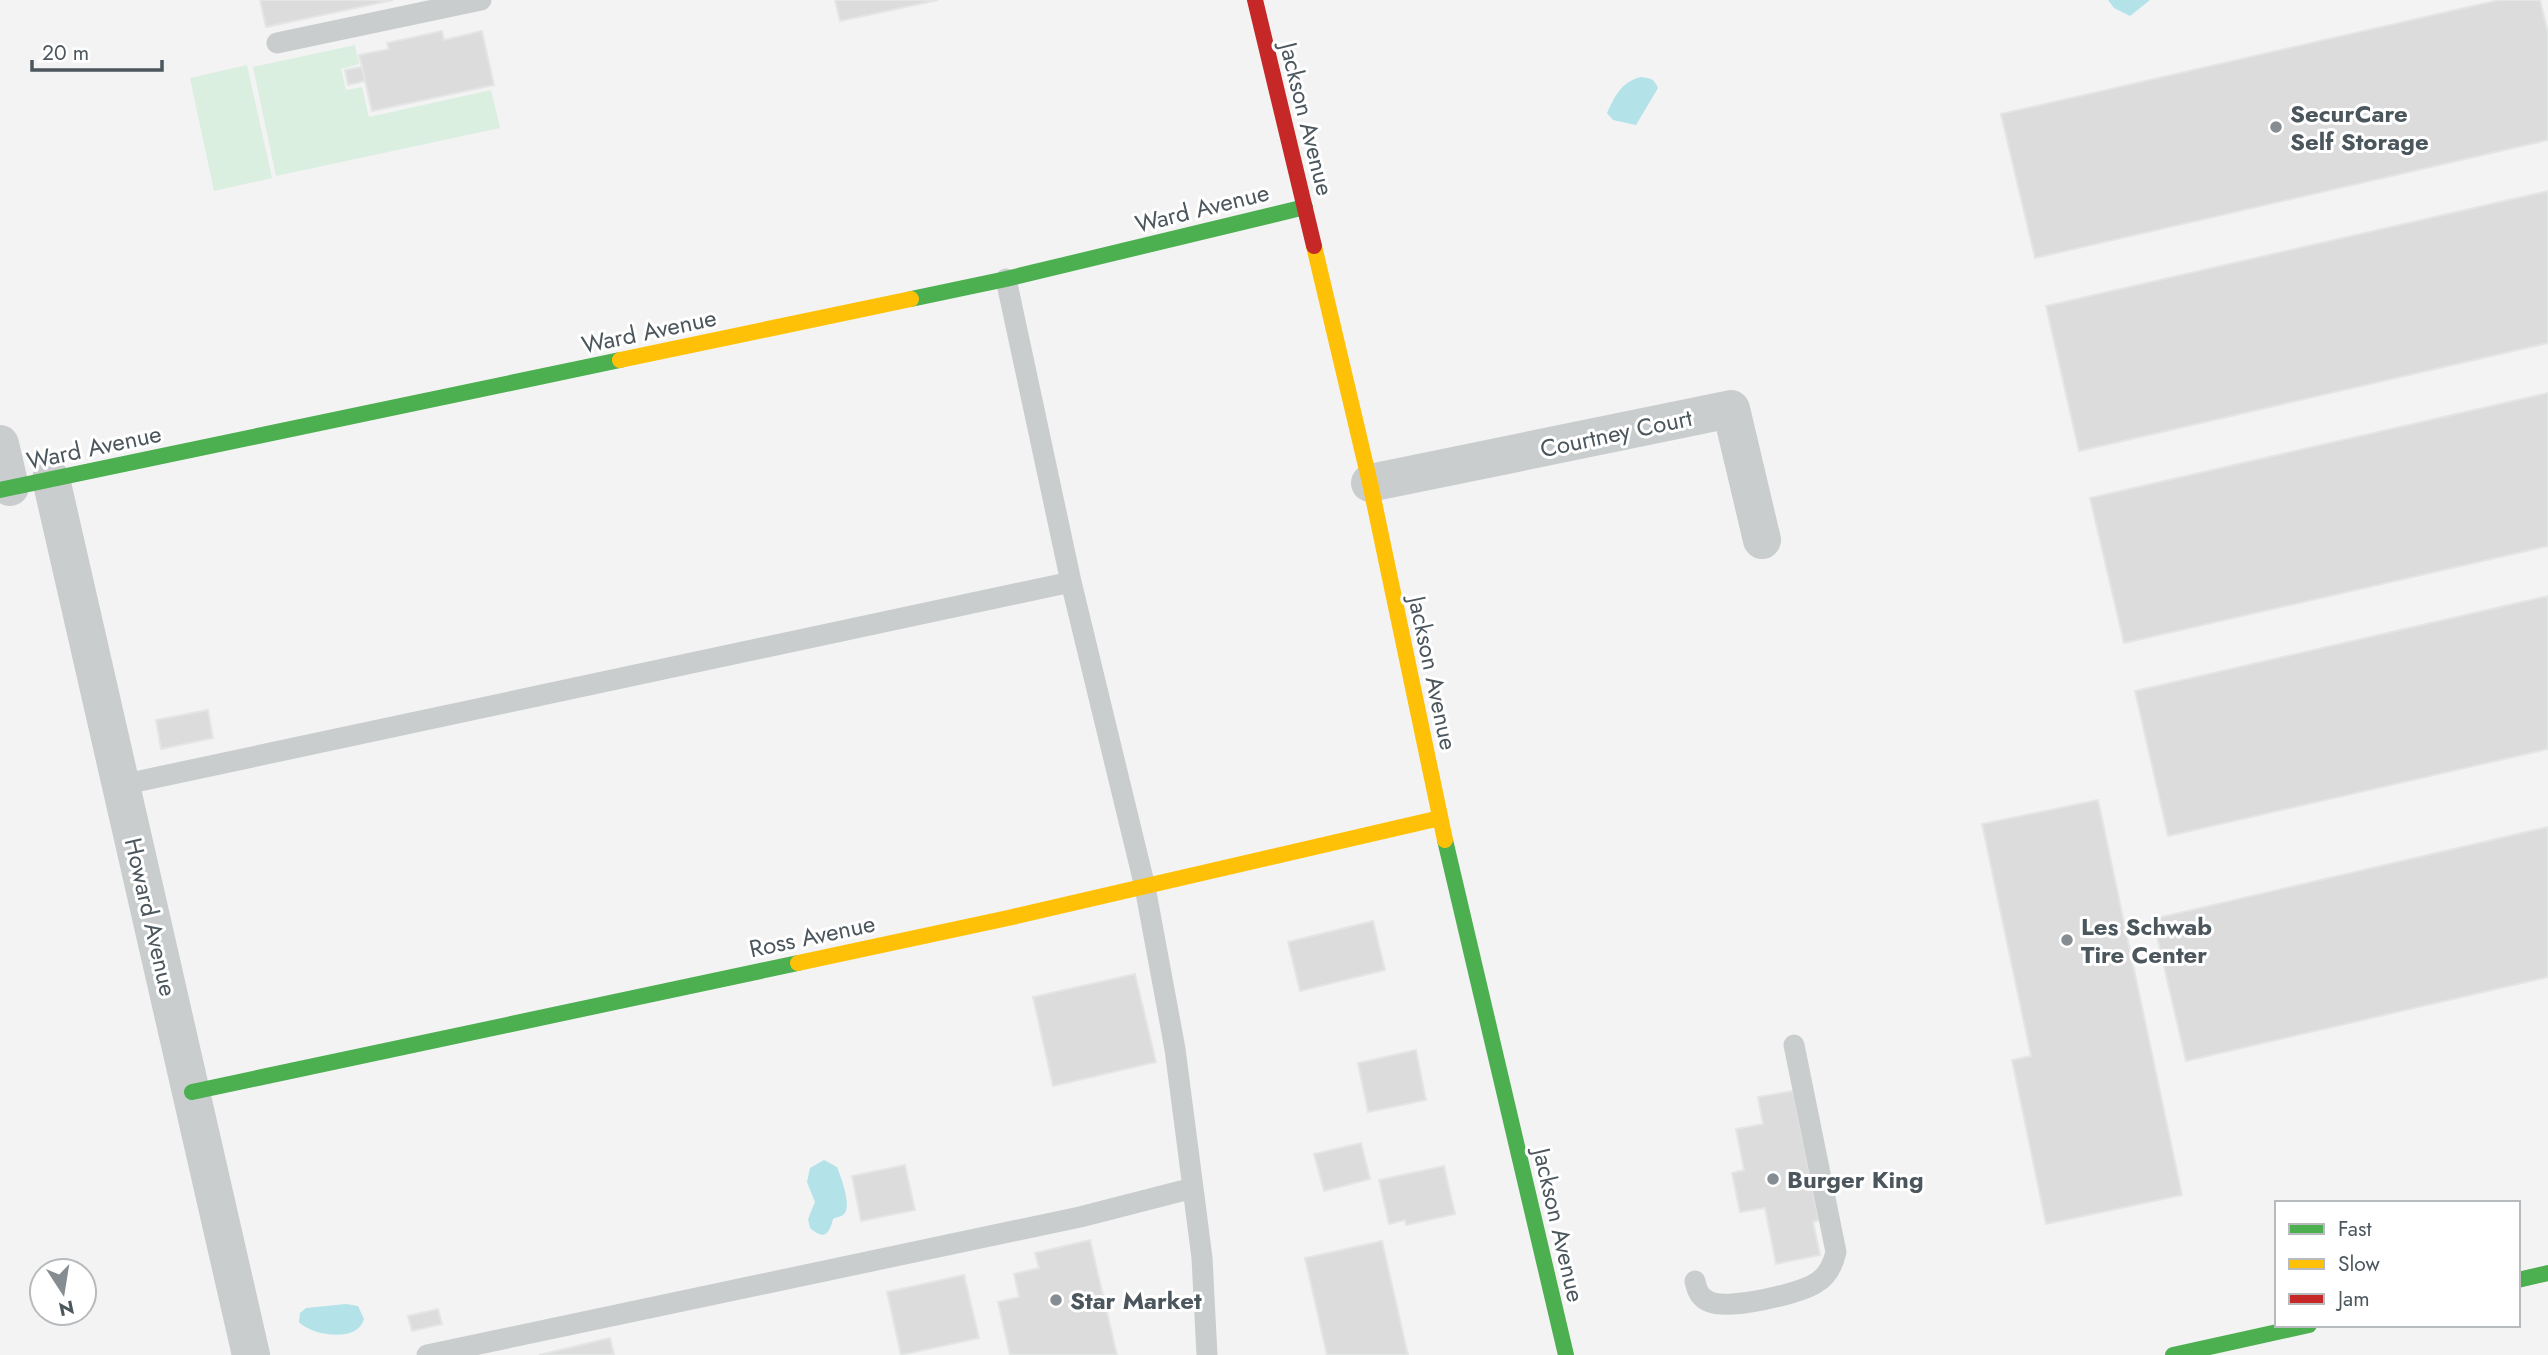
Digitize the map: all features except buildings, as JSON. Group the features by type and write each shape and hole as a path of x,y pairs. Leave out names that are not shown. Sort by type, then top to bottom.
{"street":[{"name":"Jackson Avenue","path":"1255,0 1370,483 1440,818 1488,1012 1566,1355"},
{"name":"Ward Avenue","path":"5,488 1006,279 1305,207"},
{"name":"Courtney Court","path":"1370,483 1731,409 1762,540"},
{"path":"0,444 5,488"},
{"name":"Howard Avenue","path":"51,479 251,1355"},
{"name":"Ross Avenue","path":"192,1092 1145,887 1440,818"},
{"path":"2520,1280 2548,1273"},
{"path":"2173,1355 2300,1327"}],"lane":[{"path":"277,43 481,0"},
{"path":"1006,279 1071,582 1145,887 1175,1049 1202,1258 1207,1355"},
{"path":"121,785 1071,582"},
{"path":"1695,1281 1698,1293 1709,1302 1739,1305 1815,1284 1827,1275 1833,1264 1836,1252 1794,1045"},
{"path":"427,1355 1066,1220 1193,1188"}],"green space":[{"path":"355,45 359,64 341,69 346,90 362,87 369,117 491,90 500,128 276,176 253,67"},
{"path":"247,65 272,178 214,191 190,78"}],"water":[{"path":"2108,0 2150,0 2130,16 2114,8"},
{"path":"1641,77 1652,80 1658,88 1636,125 1613,120 1607,113 1616,95 1628,82"},
{"path":"824,1160 837,1167 847,1206 843,1215 833,1219 828,1232 822,1235 810,1228 808,1219 815,1202 807,1182 810,1168"},
{"path":"346,1304 358,1306 364,1319 360,1327 353,1332 324,1334 299,1322 300,1313 306,1308"}],"traffic: fast":[{"path":"911,299 1006,279 1305,207"},
{"path":"0,490 620,360"},
{"path":"1445,840 1566,1355"},
{"path":"192,1092 798,963"},
{"path":"2520,1280 2548,1273"},
{"path":"2173,1355 2300,1327"}],"traffic: slow":[{"path":"1314,246 1370,483 1445,840"},
{"path":"620,360 911,299"},
{"path":"798,963 1008,918 1440,818"}],"traffic: jam":[{"path":"1255,0 1314,246"}],"place":[{"name":"SecurCare Self Storage","path":"2276,127"},
{"name":"Les Schwab Tire Center","path":"2067,940"},
{"name":"Burger King","path":"1773,1179"},
{"name":"Star Market","path":"1056,1300"}]}
